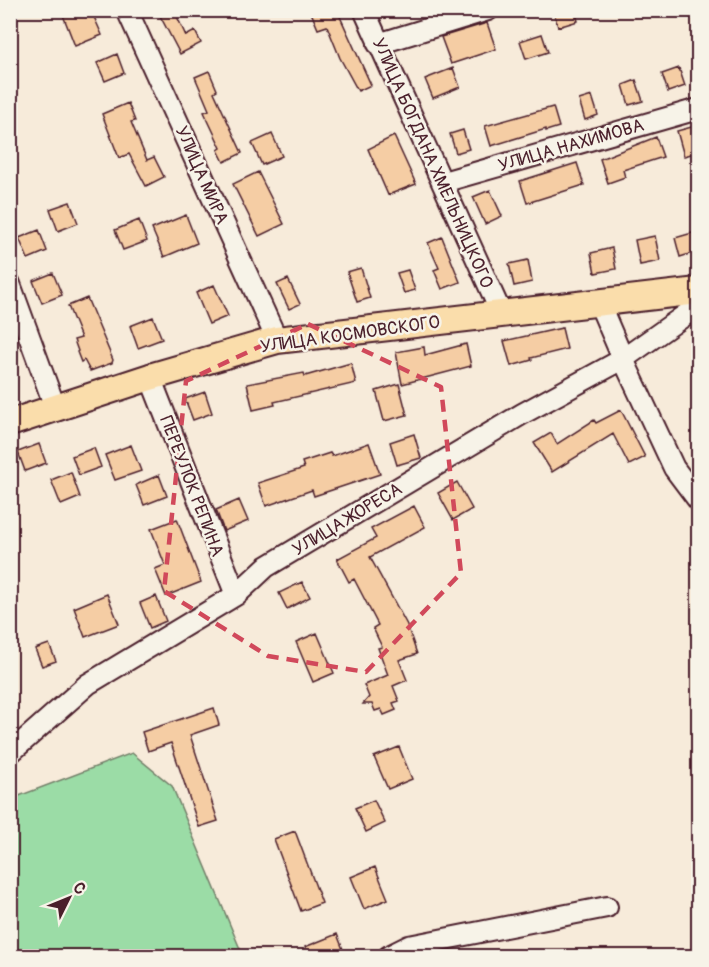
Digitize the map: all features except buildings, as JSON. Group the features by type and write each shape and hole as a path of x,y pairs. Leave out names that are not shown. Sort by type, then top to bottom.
{"main road":[{"name":"УЛИЦА КОСМОВСКОГО","path":"10,423 150,377 277,340 699,291"}],"street":[{"name":"УЛИЦА МИРА","path":"127,10 277,340"},
{"name":"УЛИЦА БОГДАНА ХМЕЛЬНИЦКОГО","path":"364,10 502,315"},
{"path":"378,44 488,10"},
{"name":"УЛИЦА НАХИМОВА","path":"443,182 699,109"},
{"path":"10,284 55,407"},
{"path":"599,303 674,468 699,500"},
{"name":"УЛИЦА ЖОРЕСА","path":"10,753 88,684 236,595 266,567 522,414 623,359 699,306"},
{"name":"ПЕРЕУЛОК РЕПИНА","path":"150,377 236,595"},
{"path":"389,957 607,907"}],"highlighted area":[{"path":"308,324 441,387 461,573 366,672 268,656 164,591 186,381"}],"green space":[{"path":"132,753 172,786 243,956 11,956 11,799"}]}
